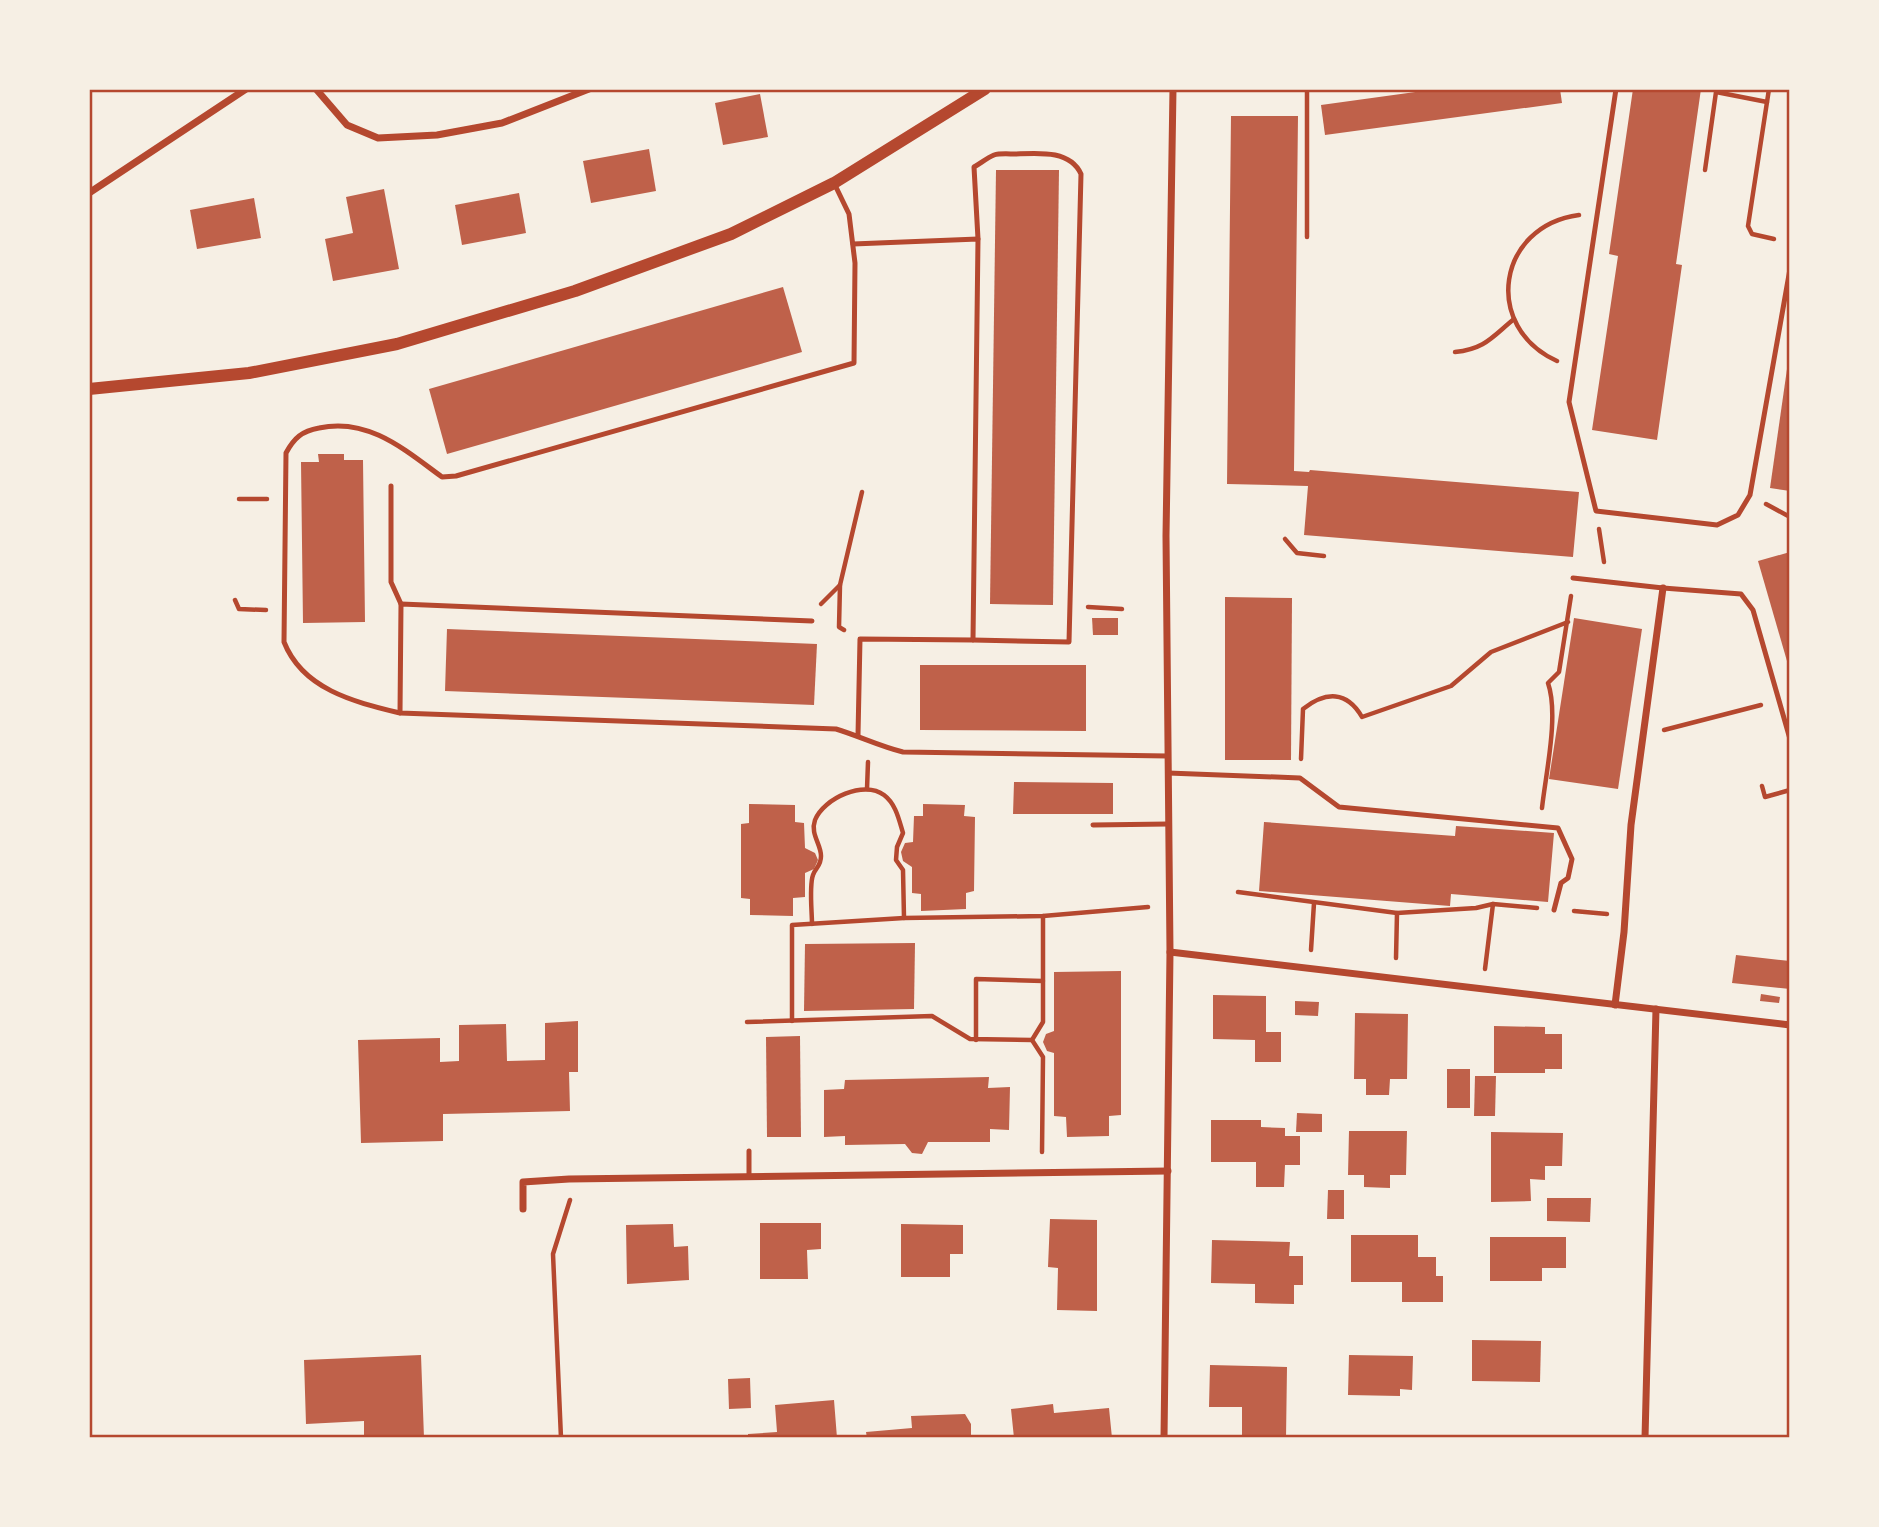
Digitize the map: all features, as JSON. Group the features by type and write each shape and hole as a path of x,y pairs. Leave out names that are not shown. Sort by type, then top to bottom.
{"street":[{"path":"89,193 246,89"},
{"path":"316,89 347,125 378,138 437,135 502,123 589,89"},
{"path":"89,389 249,373 397,344 575,291 731,234 834,183 985,89"},
{"path":"1164,1438 1170,952 1166,536 1173,89"},
{"path":"1615,1005 1631,825 1663,588"},
{"path":"1170,952 1790,1025"},
{"path":"1644,1438 1656,1009"},
{"path":"523,1209 523,1182 569,1179 1168,1171"}],"lane":[{"path":"1616,89 1569,402 1596,511 1717,526 1738,515 1750,495 1790,269"},
{"path":"858,735 860,639 1069,642 1081,174 1077,166 1068,159 1054,154 995,155 975,167 978,239 973,640"},
{"path":"834,183 849,214 853,244 854,363 456,476 442,477 415,455 369,430 334,425 300,434 286,453 284,642 289,654 312,680 325,689 365,705 400,713 836,729 903,752 1168,757"},
{"path":"853,244 978,239"},
{"path":"391,486 391,582 401,604 400,713"},
{"path":"1573,578 1741,594 1753,610 1790,739"},
{"path":"401,604 812,621"},
{"path":"1168,773 1300,778 1339,807 1558,828 1572,859 1568,878 1561,883 1554,910"},
{"path":"1093,825 1168,824"},
{"path":"749,1151 750,1177"}],"path":[{"path":"1307,89 1307,237"},
{"path":"1769,89 1748,226 1752,234 1774,239"},
{"path":"1705,170 1715,91 1768,102"},
{"path":"1575,365 1555,360 1538,351 1524,336 1514,319 1509,299 1509,280 1515,260 1525,243 1540,229 1577,215 1597,216"},
{"path":"1455,352 1472,350 1490,342 1514,319"},
{"path":"860,639 839,627 840,584 862,492"},
{"path":"1596,511 1607,582"},
{"path":"1285,540 1297,553 1324,556"},
{"path":"1540,827 1552,715 1552,695 1548,683 1559,672 1573,578"},
{"path":"812,621 819,606 840,584"},
{"path":"235,600 239,609 285,610"},
{"path":"1070,605 1122,609"},
{"path":"1300,778 1304,709 1311,704 1337,696 1347,699 1362,717 1451,686 1491,652 1568,622"},
{"path":"1644,735 1779,701"},
{"path":"1762,786 1765,797 1790,790"},
{"path":"812,924 813,876 821,864 821,851 814,840 815,821 825,806 845,794 867,789 884,795 896,810 903,833 897,847 896,860 902,870 904,918"},
{"path":"1238,892 1397,913 1476,908 1493,904 1625,916"},
{"path":"1311,951 1314,903"},
{"path":"1485,969 1493,904"},
{"path":"792,1021 792,925 904,918 1043,916 1149,907"},
{"path":"1396,959 1397,913"},
{"path":"1032,1040 1043,1022 1043,916"},
{"path":"976,1040 976,979 1043,981"},
{"path":"747,1022 932,1016 970,1040 1032,1040"},
{"path":"1032,1040 1043,1057 1042,1156"},
{"path":"561,1438 553,1254 570,1201"}],"building":[{"path":"1437,89 1560,89 1562,103 1325,135 1321,105"},
{"path":"1633,89 1701,89 1676,264 1682,265 1657,440 1592,430 1618,256 1609,254"},
{"path":"760,94 768,137 723,145 715,103"},
{"path":"1231,116 1298,116 1294,471 1310,470 1579,492 1573,557 1304,535 1308,486 1227,484"},
{"path":"649,149 656,191 591,203 583,161"},
{"path":"996,170 1059,170 1053,605 990,604"},
{"path":"384,189 399,269 333,281 325,239 353,233 346,197"},
{"path":"519,193 526,233 462,245 455,205"},
{"path":"254,198 261,238 197,249 190,210"},
{"path":"783,287 802,352 447,454 429,389"},
{"path":"1790,362 1790,491 1770,488"},
{"path":"318,454 344,454 344,460 363,460 365,622 303,623 301,462 319,462"},
{"path":"1790,552 1790,668 1789,668 1758,561"},
{"path":"1225,597 1292,598 1291,760 1225,760"},
{"path":"1092,618 1118,618 1118,635 1093,635"},
{"path":"1574,618 1642,629 1618,789 1549,779"},
{"path":"447,629 817,644 814,705 445,691"},
{"path":"920,665 1086,665 1086,731 920,730"},
{"path":"1014,782 1113,783 1113,814 1013,814"},
{"path":"749,804 795,805 795,822 804,823 805,848 815,853 818,860 814,869 805,873 805,897 793,898 793,916 750,915 750,899 741,898 741,824 749,823"},
{"path":"923,804 965,805 964,816 975,817 974,891 966,893 966,909 921,911 921,894 912,893 912,867 903,861 901,852 905,843 913,842 914,816 923,816"},
{"path":"1264,822 1455,836 1456,826 1554,833 1548,902 1451,894 1450,906 1259,891"},
{"path":"915,943 914,1009 804,1011 805,944"},
{"path":"1736,955 1790,961 1790,989 1732,983"},
{"path":"1121,971 1121,1115 1109,1116 1109,1136 1067,1137 1066,1117 1054,1116 1054,1053 1047,1051 1043,1042 1046,1034 1054,1031 1054,972"},
{"path":"1761,994 1780,997 1779,1003 1760,1001"},
{"path":"1213,995 1266,996 1266,1032 1281,1032 1281,1062 1255,1062 1255,1040 1213,1039"},
{"path":"1295,1001 1319,1002 1318,1016 1295,1015"},
{"path":"1355,1013 1408,1014 1407,1079 1390,1079 1389,1095 1366,1095 1366,1079 1354,1079"},
{"path":"578,1021 578,1072 569,1072 570,1111 443,1114 443,1141 361,1143 358,1040 440,1038 440,1062 459,1061 459,1025 506,1024 507,1061 545,1060 545,1023"},
{"path":"1494,1026 1545,1027 1545,1034 1562,1034 1562,1069 1545,1069 1545,1073 1494,1073"},
{"path":"800,1036 801,1137 767,1137 766,1037"},
{"path":"1447,1069 1470,1069 1470,1108 1447,1108"},
{"path":"1475,1076 1496,1076 1495,1116 1474,1116"},
{"path":"989,1077 988,1088 1010,1087 1009,1130 990,1129 990,1142 928,1142 922,1154 912,1153 905,1144 845,1145 845,1136 824,1137 824,1090 844,1089 845,1080"},
{"path":"1297,1113 1322,1114 1322,1132 1296,1132"},
{"path":"1211,1120 1261,1120 1261,1127 1285,1128 1285,1136 1300,1136 1300,1165 1285,1165 1284,1187 1256,1187 1256,1162 1211,1162"},
{"path":"1349,1131 1407,1131 1406,1175 1390,1175 1390,1188 1364,1187 1364,1175 1348,1175"},
{"path":"1491,1132 1563,1133 1562,1166 1545,1166 1545,1180 1530,1179 1531,1201 1491,1202"},
{"path":"1328,1190 1344,1190 1344,1219 1327,1219"},
{"path":"1547,1198 1591,1198 1590,1222 1547,1221"},
{"path":"1050,1219 1097,1220 1097,1311 1057,1310 1058,1268 1048,1267"},
{"path":"760,1223 821,1223 821,1249 807,1250 808,1279 760,1279"},
{"path":"673,1224 674,1247 688,1246 689,1280 627,1284 626,1225"},
{"path":"901,1224 963,1225 963,1254 950,1254 950,1277 901,1277"},
{"path":"1351,1235 1418,1235 1418,1257 1436,1257 1436,1276 1443,1276 1443,1302 1402,1302 1402,1282 1351,1282"},
{"path":"1490,1237 1566,1237 1566,1268 1542,1268 1542,1281 1490,1281"},
{"path":"1212,1240 1290,1242 1289,1256 1303,1256 1303,1285 1294,1285 1294,1304 1255,1303 1255,1284 1211,1283"},
{"path":"1472,1340 1541,1341 1540,1382 1472,1381"},
{"path":"421,1355 424,1438 364,1438 364,1421 306,1424 304,1360"},
{"path":"1349,1355 1413,1356 1412,1390 1400,1389 1400,1396 1348,1395"},
{"path":"1210,1365 1287,1367 1286,1438 1242,1438 1242,1407 1209,1407"},
{"path":"750,1378 751,1408 729,1409 728,1379"},
{"path":"834,1400 837,1438 748,1438 748,1434 777,1432 775,1405"},
{"path":"1053,1404 1054,1413 1109,1408 1112,1438 1014,1438 1011,1409"},
{"path":"965,1414 971,1424 971,1438 867,1438 866,1432 912,1428 911,1416"}]}
